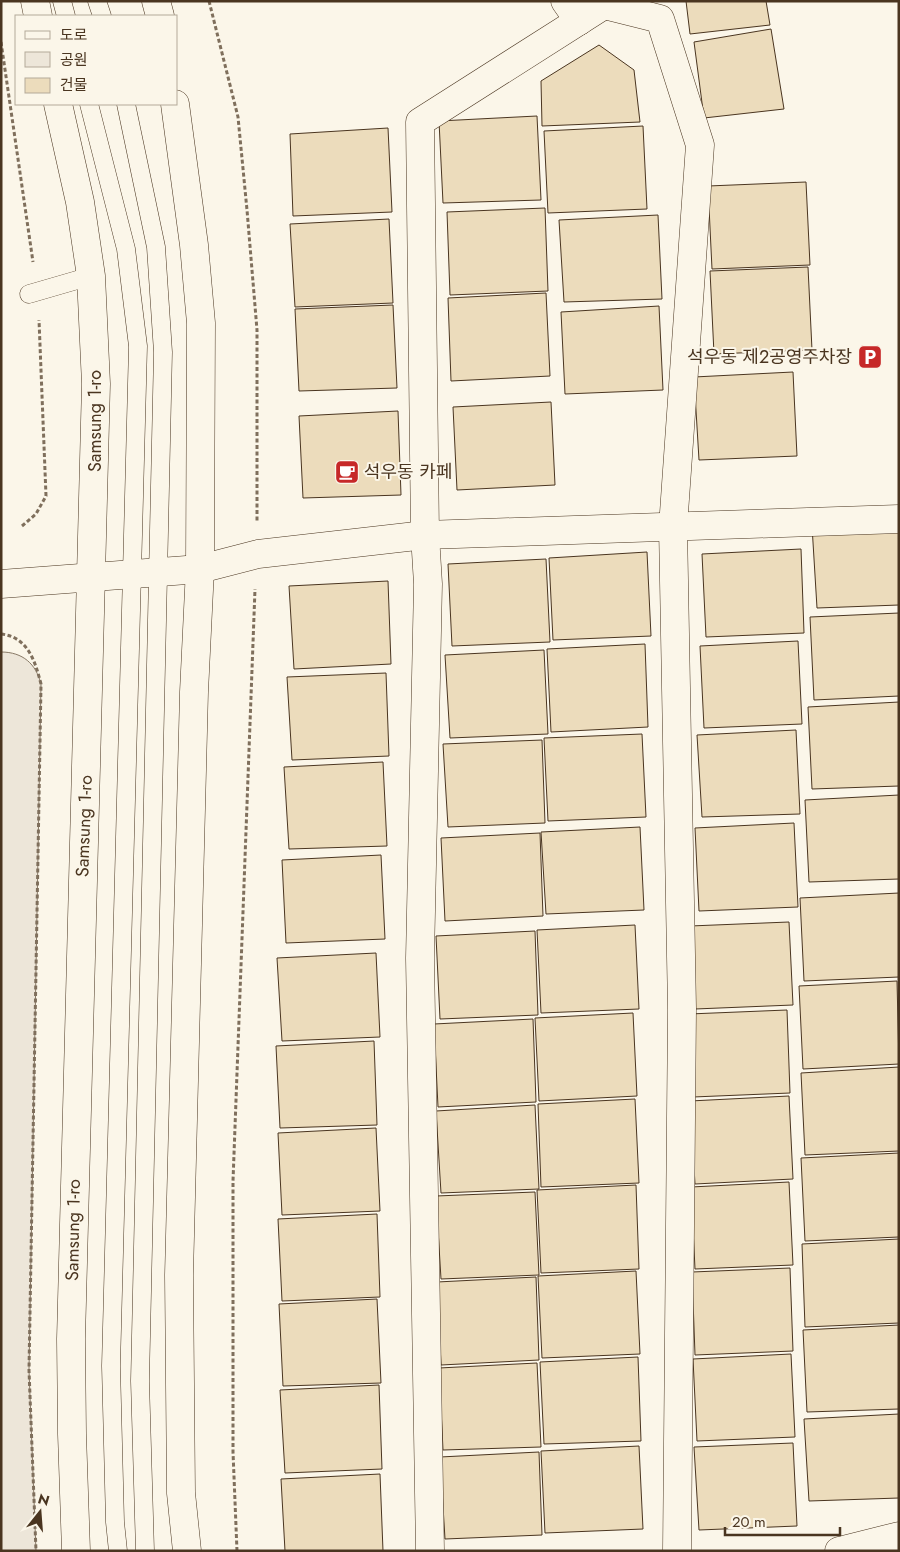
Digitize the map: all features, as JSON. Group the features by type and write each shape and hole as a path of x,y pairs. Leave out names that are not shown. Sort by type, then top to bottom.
{"street":[{"path":"35,1 38,15"},
{"path":"156,1 160,15"},
{"path":"430,1551 420,958 428,584 425,535 420,122 572,11 604,5 660,19 700,145 673,527 682,1009 677,1551"},
{"name":"Samsung 1-ro","path":"58,105 80,202 91,276 96,384 71,1339 76,1551"},
{"path":"175,105 194,245 201,324 200,569 179,1275 181,1493 186,1551"},
{"path":"11,584 200,569 258,554 425,535 899,518"},
{"path":"839,1551 899,1536"}],"lane":[{"path":"62,1 66,15"},
{"path":"97,1 102,15"},
{"path":"89,105 126,249 138,346 145,573 140,1381 145,1551"},
{"path":"118,1551 115,1522 111,1366 145,573 162,458 163,352 156,247 126,105"},
{"path":"29,294 91,276"}],"path":[{"path":"209,1 238,117 257,330 258,554 250,700 233,1181 233,1452 237,1551"},
{"path":"1,634 19,639 30,652 41,684 29,1370 36,1551"}],"green space":[{"path":"1,652 16,654 27,660 36,671 41,684 29,1370 36,1551 1,1551"}],"building":[{"path":"686,1 766,1 770,25 690,34"},
{"path":"771,29 784,109 704,118 694,42"},
{"path":"599,45 634,70 640,122 542,126 541,81"},
{"path":"537,116 541,200 443,203 439,121"},
{"path":"643,126 647,209 548,213 544,131"},
{"path":"388,128 392,212 293,216 290,134"},
{"path":"806,182 810,265 712,269 708,186"},
{"path":"545,208 548,291 450,295 447,212"},
{"path":"658,215 662,299 564,302 559,220"},
{"path":"389,219 393,303 295,307 290,224"},
{"path":"808,267 812,350 714,354 710,271"},
{"path":"546,293 550,376 451,381 448,298"},
{"path":"393,305 397,388 299,391 295,309"},
{"path":"659,306 663,390 565,394 561,312"},
{"path":"793,372 797,456 699,460 694,377"},
{"path":"551,402 555,485 457,490 453,407"},
{"path":"398,411 401,495 303,498 299,416"},
{"path":"899,521 899,605 817,608 812,526"},
{"path":"801,549 804,633 706,637 702,554"},
{"path":"647,552 651,636 553,640 549,558"},
{"path":"546,559 550,642 452,646 448,564"},
{"path":"388,581 391,664 294,669 289,586"},
{"path":"899,613 899,696 814,700 810,617"},
{"path":"798,641 802,724 704,728 700,646"},
{"path":"645,644 648,727 551,732 547,649"},
{"path":"544,650 548,734 450,738 445,655"},
{"path":"386,673 389,756 292,760 287,677"},
{"path":"899,702 899,786 812,789 808,707"},
{"path":"796,730 800,814 702,817 697,735"},
{"path":"642,734 646,817 548,821 544,738"},
{"path":"542,740 545,823 448,827 443,744"},
{"path":"383,762 387,846 289,849 284,767"},
{"path":"899,795 899,879 809,882 805,800"},
{"path":"794,823 798,907 699,911 695,828"},
{"path":"640,827 644,910 546,914 541,832"},
{"path":"540,833 543,916 445,921 441,838"},
{"path":"381,855 385,939 286,943 282,860"},
{"path":"899,893 899,977 804,981 800,898"},
{"path":"789,922 793,1005 695,1009 690,926"},
{"path":"635,925 639,1009 541,1013 537,930"},
{"path":"535,931 538,1015 440,1019 436,936"},
{"path":"376,953 380,1037 282,1041 277,958"},
{"path":"897,981 899,1064 803,1069 799,986"},
{"path":"787,1010 790,1093 693,1097 689,1014"},
{"path":"633,1013 637,1096 539,1101 535,1018"},
{"path":"533,1019 536,1102 438,1107 434,1024"},
{"path":"374,1041 377,1125 280,1128 276,1046"},
{"path":"899,1067 899,1151 805,1155 801,1073"},
{"path":"789,1096 793,1179 695,1184 690,1101"},
{"path":"635,1099 639,1183 541,1187 538,1104"},
{"path":"535,1105 539,1189 441,1193 436,1111"},
{"path":"376,1128 380,1211 282,1215 278,1133"},
{"path":"899,1153 899,1237 805,1241 801,1158"},
{"path":"789,1182 793,1265 695,1269 691,1187"},
{"path":"636,1185 639,1269 541,1273 537,1190"},
{"path":"535,1192 539,1275 441,1279 436,1196"},
{"path":"377,1214 380,1297 282,1301 278,1219"},
{"path":"899,1239 899,1323 805,1327 802,1244"},
{"path":"790,1268 793,1351 695,1355 692,1272"},
{"path":"636,1271 640,1354 542,1358 538,1276"},
{"path":"536,1277 539,1360 441,1365 437,1282"},
{"path":"377,1299 381,1383 283,1386 279,1304"},
{"path":"899,1325 899,1409 807,1412 803,1330"},
{"path":"791,1354 795,1437 697,1441 693,1359"},
{"path":"638,1357 641,1441 544,1444 540,1362"},
{"path":"537,1363 541,1447 443,1450 439,1368"},
{"path":"379,1385 382,1469 285,1473 280,1390"},
{"path":"899,1414 899,1498 809,1501 804,1419"},
{"path":"793,1443 797,1526 699,1530 694,1447"},
{"path":"639,1446 643,1529 545,1533 541,1451"},
{"path":"539,1452 542,1535 445,1539 440,1457"},
{"path":"380,1474 383,1551 285,1551 281,1479"}],"place":[{"name":"석우동 제2공영주차장","path":"870,357"},
{"name":"석우동 카페","path":"347,472"}]}
